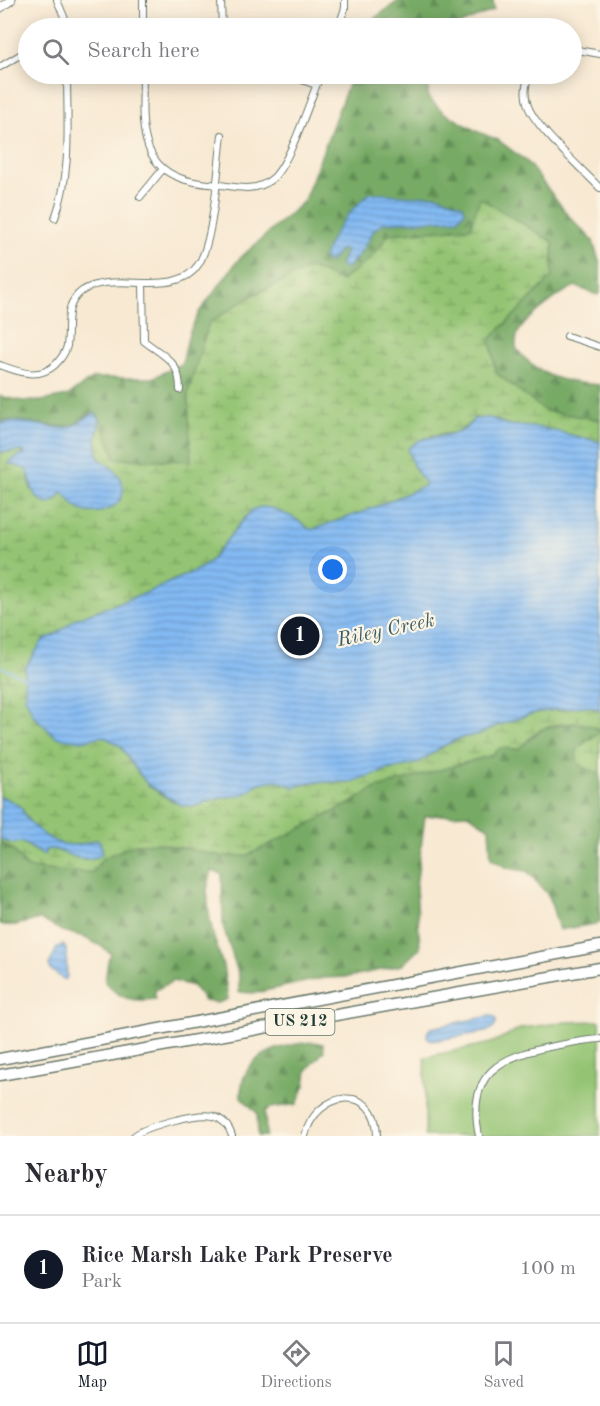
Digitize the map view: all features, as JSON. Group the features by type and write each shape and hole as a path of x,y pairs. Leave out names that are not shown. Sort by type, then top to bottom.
{"highway":[{"name":"US 212","path":"0,1059 600,946"},
{"name":"US 212","path":"0,1075 600,968"}],"street":[{"path":"0,8 11,0"},
{"path":"57,0 65,18"},
{"path":"142,0 143,18"},
{"path":"221,0 222,18"},
{"path":"342,18 345,0"},
{"path":"582,51 600,54"},
{"path":"0,66 18,56"},
{"path":"56,218 66,179 67,84"},
{"path":"143,84 143,130 153,158 164,169 181,179 247,189 271,181 284,165 316,85"},
{"path":"527,84 526,99 532,115 600,188"},
{"path":"0,364 27,374 41,374 50,369 65,353 73,300 79,294 101,282 172,281 189,275 198,266 204,252 222,135"},
{"path":"140,197 164,169"},
{"path":"143,283 144,340 176,366 180,378 180,390"},
{"path":"567,336 600,347"},
{"path":"479,1136 476,1116 477,1098 490,1072 505,1060 530,1051 600,1039"},
{"path":"305,1136 309,1122 317,1111 329,1102 345,1099 357,1100 370,1108 376,1120 377,1136"},
{"path":"134,1136 152,1126 203,1115 219,1118 225,1123 232,1136"}],"green space":[{"path":"400,0 493,0 494,10 475,18 375,18"},
{"path":"348,84 429,84 428,97 443,112 476,131 498,140 527,162 569,216 593,241 600,265 600,293 597,295 575,286 561,294 522,327 517,335 516,348 533,366 553,377 600,385 600,420 545,411 496,373 490,339 552,277 480,199 470,228 389,234 369,260 188,393 192,461 116,459 100,419 81,417 76,424 69,426 0,420 0,396 22,401 41,401 67,396 93,378 152,378 182,364 189,333 200,311 239,259 304,201"},
{"path":"480,198 553,242 552,277 490,339 496,373 545,411 600,420 600,442 542,428 508,425 495,419 474,419 455,432 432,435 413,465 427,485 371,509 311,530 297,520 238,526 212,559 201,568 146,593 77,618 55,635 43,640 93,738 103,736 121,746 148,785 181,805 195,806 214,799 245,794 259,783 276,780 294,787 311,782 335,782 418,763 443,746 461,738 480,734 534,713 582,706 592,707 600,710 600,730 581,724 549,726 537,732 518,749 500,748 492,755 373,789 353,802 246,856 223,856 157,843 135,844 103,858 93,872 28,868 14,851 0,842 0,839 10,843 22,842 43,855 45,850 49,849 86,859 100,849 96,840 86,844 67,845 51,840 35,828 19,806 0,796 0,452 23,451 31,489 62,491 78,507 87,511 102,511 115,470 98,457 96,438 99,426 85,417 75,426 59,429 9,422 0,423 0,420 62,427 75,425 81,417 96,413 116,459 191,461 188,393 209,323 246,299 310,268 341,281 369,260 389,234 470,228"},
{"path":"569,724 591,725 600,730 598,734 590,737 589,769 600,774 600,923 559,930 549,896 527,871 507,868 491,858 489,828 468,814 425,816 416,887 420,948 402,965 349,977 323,978 255,993 239,992 239,976 223,926 222,874 212,871 207,889 209,914 223,966 228,999 218,1003 204,1001 193,986 173,981 155,990 155,999 127,998 116,993 105,982 111,954 101,946 81,936 62,931 40,919 15,925 0,924 0,842 14,851 28,868 93,872 103,858 135,844 157,843 223,856 246,856 353,802 373,789 492,755 500,748 518,749 544,728"},
{"path":"600,730 600,774 579,765 576,758 582,744"},
{"path":"600,1021 600,1136 425,1136 425,1057 491,1043 522,1028 566,1022"},
{"path":"314,1042 323,1044 324,1051 307,1070 305,1085 297,1104 270,1108 265,1111 266,1136 258,1136 257,1113 241,1097 242,1083 247,1071 254,1062 275,1050"}],"water":[{"path":"370,193 437,195 463,205 465,211 458,219 383,223 374,230 359,255 346,269 340,266 346,250 340,249 330,262 323,259 342,223"},
{"path":"95,413 100,420 96,438 98,457 117,473 121,480 123,489 118,503 104,511 87,512 74,505 62,492 58,499 48,504 41,501 34,493 26,469 8,463 18,456 25,455 23,451 0,452 0,423 16,422 66,428 74,426"},
{"path":"490,418 508,425 542,428 600,442 600,710 582,706 534,713 480,734 461,738 443,746 418,763 351,782 311,782 294,787 276,780 259,783 245,794 214,799 195,806 181,805 148,785 121,746 103,736 82,741 56,737 33,715 25,696 25,668 43,640 55,635 77,618 146,593 201,568 212,559 252,510 261,507 271,508 292,517 311,530 371,509 426,485 413,465 408,449 422,440 456,433 474,419"},
{"path":"0,796 19,806 35,828 58,843 76,845 95,840 100,841 102,852 100,856 75,857 51,849 45,850 43,855 22,842 10,843 0,839"},
{"path":"63,944 66,949 67,977 65,980 51,970 49,965 57,948"},
{"path":"490,1016 495,1017 496,1022 493,1028 486,1032 437,1040 430,1040 427,1036 431,1028"}],"waterway":[{"name":"Riley Creek","path":"0,666 26,679"}],"place":[{"name":"Rice Marsh Lake Park Preserve","path":"300,636"}]}
